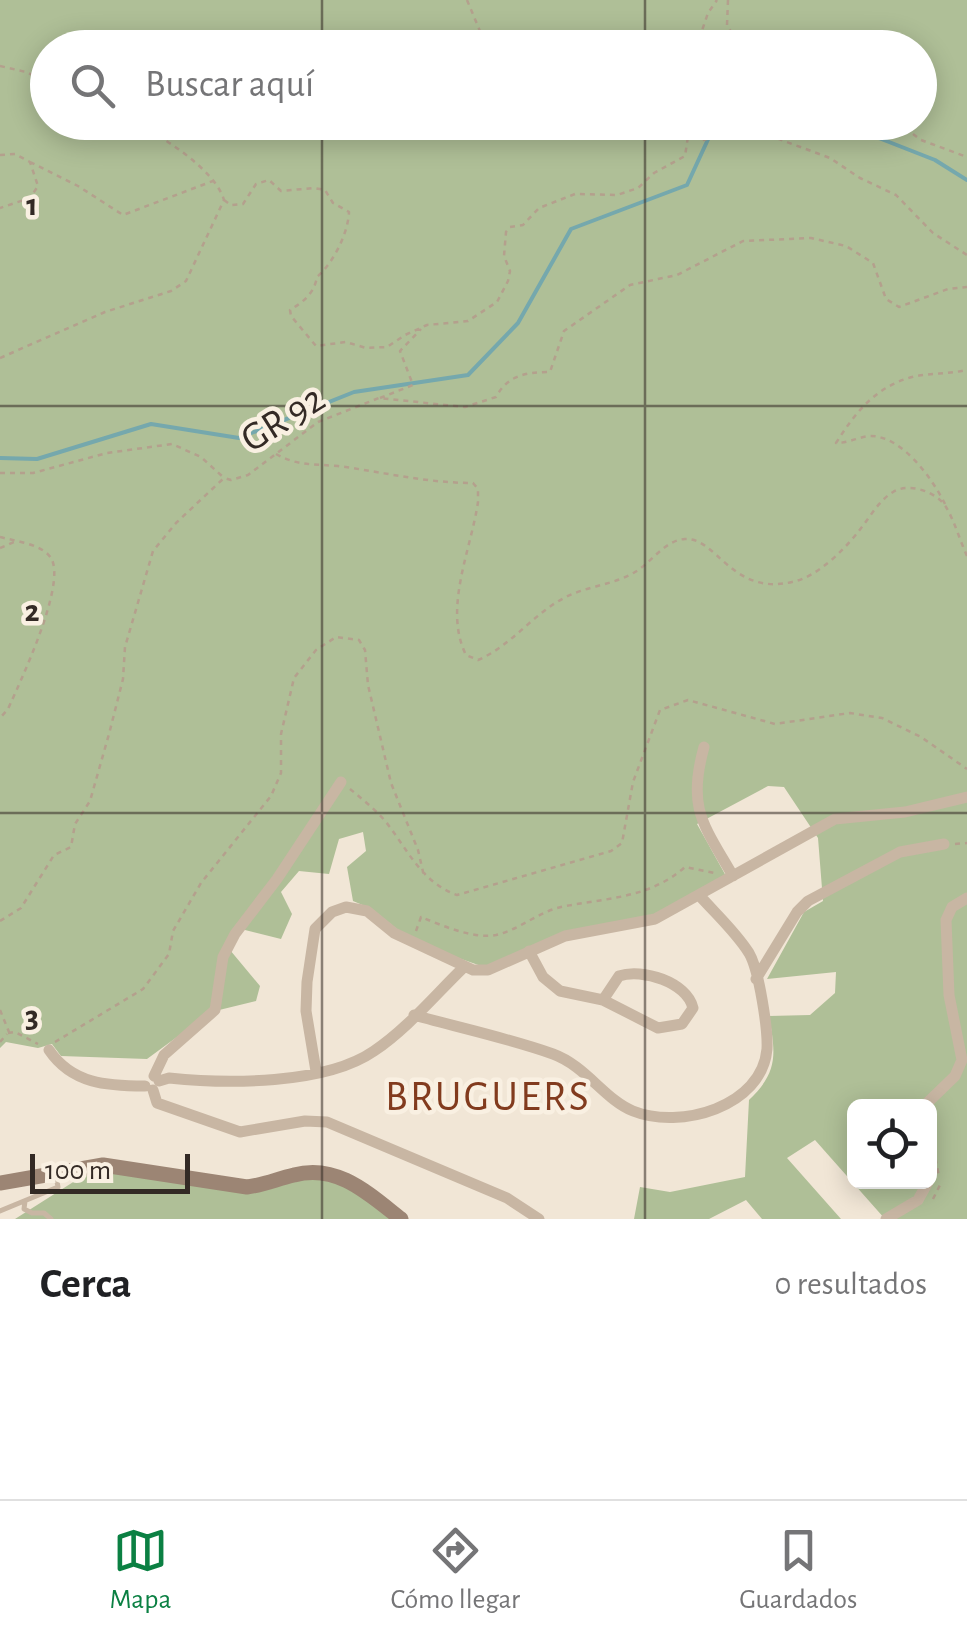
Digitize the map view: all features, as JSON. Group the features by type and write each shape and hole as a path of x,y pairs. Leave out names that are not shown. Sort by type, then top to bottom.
{"main road":[{"path":"0,1183 103,1165 247,1186 267,1184 294,1174 321,1172 348,1180 400,1219"}],"street":[{"path":"704,747 695,792 702,819 732,876"},
{"path":"340,782 278,879 235,934 223,957 215,1010 164,1055 153,1083 157,1103 240,1132 305,1121 327,1122 507,1198 539,1219"},
{"path":"316,1071 306,1011 312,943 320,922 340,909 358,908 412,942 464,967 488,970 576,933 641,924 835,819 904,812 967,797"},
{"path":"756,979 797,912 808,901 900,852 944,844"},
{"path":"414,1016 564,1059 634,1111 654,1116 694,1114 740,1096 760,1075 766,1061 766,1032 756,979 748,952 699,895"},
{"path":"931,1099 955,1076 962,1060 949,995 946,920 952,907 967,898"},
{"path":"530,951 543,977 555,988 574,996 603,1000 658,1028 682,1024 692,1008 686,992 664,980 636,973 619,976 603,1000"},
{"path":"49,1050 63,1069 111,1084 153,1083 170,1078 237,1084 316,1071 356,1062 372,1053 464,967"},
{"path":"886,1219 922,1195 925,1189"}],"lane":[{"path":"0,1211 58,1187 55,1174"},
{"path":"25,1201 24,1209 32,1214 44,1213 51,1219"}],"path":[{"path":"466,0 479,30"},
{"path":"702,30 717,0"},
{"path":"728,0 730,30"},
{"path":"0,66 30,74"},
{"path":"165,140 213,181 231,206 243,204 256,184 269,180 281,191 324,190 333,203 349,212 327,270 317,277 316,288 301,306 290,310 316,346 346,342 366,348 387,348 422,328 468,321 497,302 510,271 504,256 510,227 524,225 539,208 575,194 617,194 638,188 654,173 685,156 687,140"},
{"path":"781,140 830,158 896,195 933,233 967,255"},
{"path":"921,140 967,158"},
{"path":"0,155 15,154 124,215 213,181"},
{"path":"0,208 30,198 38,186 30,162"},
{"path":"0,358 105,312 171,291 186,281 224,200"},
{"name":"GR 92","path":"0,921 21,908 54,855 71,847 75,824 90,801 123,679 125,648 138,595 153,551 176,523 224,478 248,476 318,422 379,398 466,406 496,397 502,385 525,372 550,372 564,331 630,285 677,276 743,241 811,238 846,246 873,262 886,299 898,307 948,289 967,287"},
{"path":"379,398 413,384 400,350 422,328"},
{"path":"967,370 912,377 889,386 865,402 836,443 866,436 882,437 896,444 933,480 967,556"},
{"path":"0,473 33,473 107,453 172,444 201,457 224,478"},
{"path":"276,454 302,466 338,466 390,477 473,483 478,489 478,502 459,593 459,631 466,655 478,660 489,656 565,597 629,576 671,542 698,541 744,579 794,582 821,568 855,537 891,493 916,488 946,505"},
{"path":"0,536 42,549 54,568 48,607 36,645 8,710 0,718"},
{"path":"0,548 16,542"},
{"path":"0,1042 8,1033 15,1032 49,1050 70,1031 144,989 170,954 173,931 201,883 271,796 282,773 281,734 294,678 316,650 336,636 360,640 365,650 368,685 391,783 418,850 424,876"},
{"path":"340,782 384,820 424,876 442,890 457,895 611,851 622,843 633,782 660,710 688,700 775,724 850,713 882,718 921,737 967,769"},
{"path":"412,942 421,917 466,932 495,935 558,907 627,896 671,880 684,868 732,876"},
{"path":"0,1010 8,1033"},
{"path":"922,1195 936,1197 940,1187 937,1170"}],"green space":[{"path":"0,0 967,0 967,1219 885,1219 858,1189 937,1189 937,1099 847,1099 847,1176 815,1140 787,1158 841,1219 762,1219 746,1200 709,1219 634,1219 640,1187 670,1192 745,1177 749,1100 765,1081 772,1062 769,1016 810,1015 835,993 836,972 767,979 804,912 823,901 818,838 784,787 768,786 697,824 726,876 659,914 575,930 484,967 413,942 372,909 353,901 347,867 366,851 363,832 339,839 329,874 299,871 281,892 292,914 281,939 241,929 230,950 260,986 256,1001 211,1012 147,1059 61,1056 52,1044 38,1048 6,1042 0,1048"},
{"path":"83,1162 220,1182 351,1176 408,1219 15,1219 78,1179"}],"waterway":[{"path":"0,458 37,459 151,424 239,438 354,392 468,375 518,323 571,229 687,185 708,140"},
{"path":"884,140 935,160 967,180"}],"district":[{"name":"BRUGUERS","path":"488,1097"}]}
